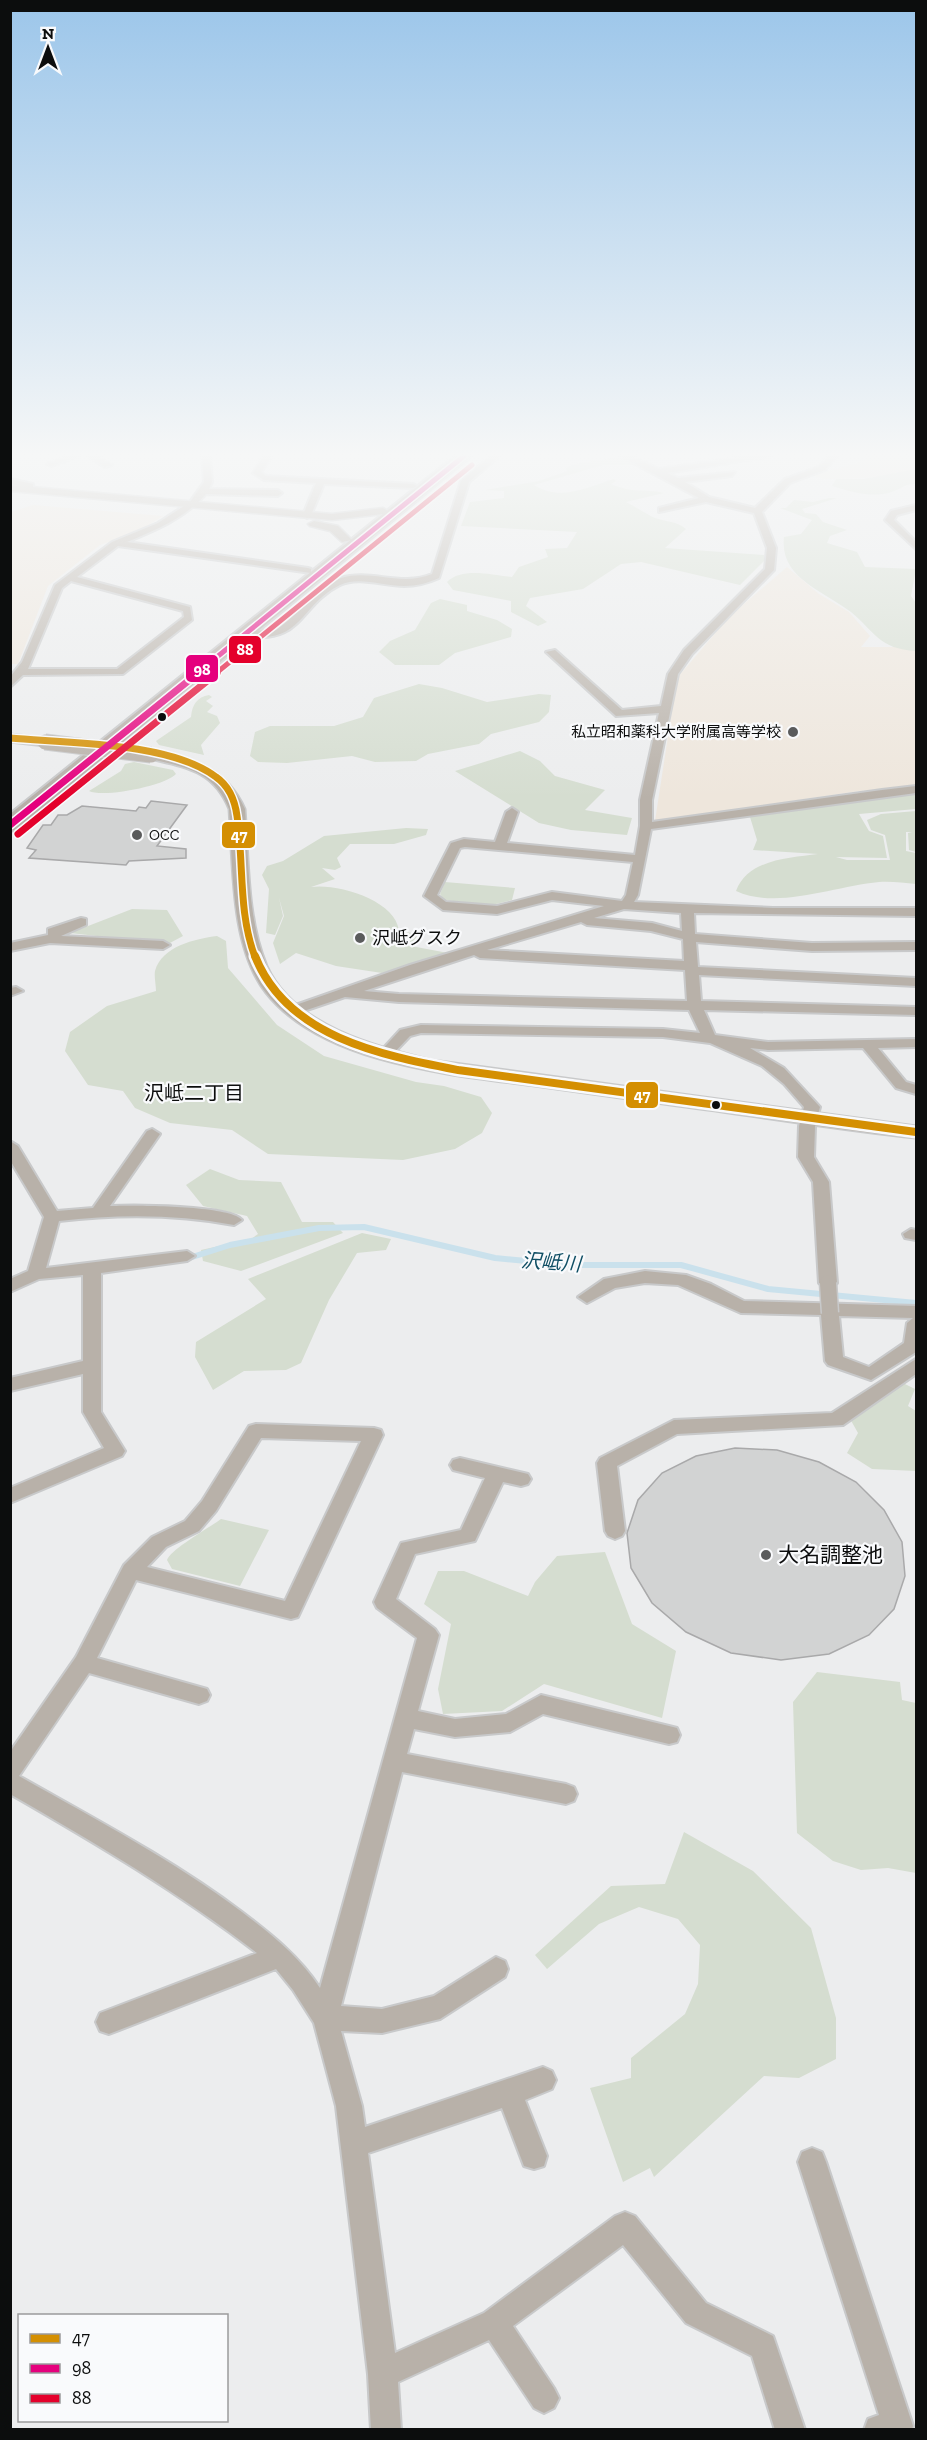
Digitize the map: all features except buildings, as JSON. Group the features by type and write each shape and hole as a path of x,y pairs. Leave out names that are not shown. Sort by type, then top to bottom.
{"highway":[{"path":"10,825 325,570"},
{"path":"10,808 308,571"}],"street":[{"path":"10,684 22,672 58,587 80,570"},
{"path":"301,570 308,571"},
{"path":"247,633 272,635 287,626 343,580 362,579 410,585 436,576 438,570"},
{"path":"295,1010 339,993 626,904 632,895 640,859 646,826 646,800 673,674 688,652 769,570"},
{"path":"22,672 119,672 189,618 187,609 69,578"},
{"path":"551,652 577,680 591,688 620,714 664,710"},
{"path":"10,738 151,755 181,761 209,772 220,780 234,799 255,955 266,981 295,1010 332,1033 385,1054 435,1066 916,1132"},
{"path":"646,826 687,823 857,796 916,790"},
{"path":"499,847 512,812"},
{"path":"640,859 464,843 455,846 430,896 443,906 497,910 552,896 687,909 916,912"},
{"path":"687,909 694,1004 709,1038 751,1051 782,1073 799,1089 812,1107 806,1157 822,1182 834,1361 871,1374 913,1346 916,1323"},
{"path":"578,920 652,927 688,937 812,947 916,946"},
{"path":"56,939 53,932 81,922"},
{"path":"10,947 56,939 164,945"},
{"path":"461,954 547,956 916,982"},
{"path":"339,993 399,998 916,1011"},
{"path":"385,1054 405,1033 421,1029 663,1033 768,1046 916,1043"},
{"path":"868,1045 896,1081 901,1085 916,1089"},
{"path":"99,1211 152,1134"},
{"path":"10,1146 52,1217 36,1274"},
{"path":"52,1217 99,1211 197,1212 234,1220"},
{"path":"10,1286 36,1274 187,1256"},
{"path":"10,1496 115,1451 92,1412 92,1269"},
{"path":"587,1297 610,1283 645,1277 680,1279 741,1307 916,1312"},
{"path":"10,1386 92,1365"},
{"path":"615,1531 607,1463 674,1427 836,1420 916,1365"},
{"path":"10,1771 84,1663 130,1571 159,1542 192,1526 209,1506 256,1431 374,1435 291,1611 130,1571"},
{"path":"460,1465 521,1479"},
{"path":"325,2018 428,1635 384,1602 408,1548 468,1536 497,1474"},
{"path":"84,1663 199,1695"},
{"path":"406,1718 455,1728 510,1723 541,1704 669,1735"},
{"path":"395,1761 566,1794"},
{"path":"10,1782 126,1848 207,1900 280,1956 302,1982 325,2018 349,2106 352,2145 383,2374 386,2430"},
{"path":"109,2022 280,1956"},
{"path":"325,2018 382,2020 440,2007 496,1969"},
{"path":"352,2145 543,2080"},
{"path":"509,2093 534,2156"},
{"path":"812,2162 892,2428"},
{"path":"383,2374 494,2322 625,2226 696,2313 763,2346 790,2430"},
{"path":"494,2322 544,2398"}],"shaded area":[{"path":"11,570 68,570 48,586 18,664 11,664"},
{"path":"517,570 612,570 583,589 530,598 526,606 547,622 538,626 511,612 511,601 453,590 447,582 453,577 469,573 512,577"},
{"path":"675,570 755,570 740,585"},
{"name":"私立昭和薬科大学附属高等学校","path":"784,570 790,570 819,594 849,612 870,636 861,647 916,647 916,786 859,791 655,821 677,678 730,616"},
{"path":"794,570 916,570 911,596 916,603 916,651 904,650 886,643 851,612"},
{"path":"440,599 467,605 467,611 497,620 512,629 511,637 455,653 439,665 395,665 379,652 390,641 415,630 431,603"},
{"path":"419,684 442,688 487,702 539,694 551,695 549,712 539,722 491,734 479,744 428,754 416,761 375,762 352,756 287,763 258,762 250,756 255,732 270,726 334,726 363,717 374,698"},
{"path":"209,695 212,697 206,701 213,706 207,712 217,716 220,723 201,745 204,755 159,745 156,741 191,717 196,702"},
{"path":"520,751 540,761 555,776 605,790 585,810 632,818 627,835 571,830 539,823 455,771"},
{"path":"134,762 173,770 176,774 160,783 134,790 107,793 89,791 121,771 125,764"},
{"path":"916,792 916,809 859,814 869,831 883,836 887,858 836,857 847,860 890,860 885,835 871,830 867,820 881,814 916,811 916,852 909,850 908,833 912,832 906,832 906,851 916,853 916,884 879,882 788,898 752,896 736,891 742,880 760,866 782,859 818,854 753,850 757,840 750,817 803,806"},
{"path":"406,828 428,829 426,835 394,844 350,844 337,858 341,867 335,870 322,868 335,879 311,887 322,886 349,891 377,902 388,910 399,931 418,934 411,946 448,953 382,973 336,966 296,953 280,964 273,943 284,916 279,898 283,916 275,935 266,933 269,889 262,875 267,866 283,861 324,836"},
{"path":"445,882 515,888 512,900 492,905 444,900 440,894"},
{"path":"132,909 167,910 183,936 168,944 70,933"},
{"path":"217,936 226,941 228,968 277,1025 324,1056 416,1082 444,1086 481,1097 492,1113 482,1133 455,1149 403,1160 268,1154 232,1130 170,1123 135,1108 123,1091 88,1085 65,1051 70,1032 107,1006 156,991 155,971 159,962 172,950 199,939"},
{"path":"210,1169 239,1180 281,1182 302,1222 333,1222 343,1233 241,1271 203,1261 201,1250 251,1239 258,1234 247,1216 203,1206 186,1185"},
{"path":"362,1233 391,1239 386,1250 357,1253 329,1300 301,1363 286,1370 244,1371 213,1390 195,1357 196,1342 266,1299 248,1279"},
{"path":"903,1383 915,1389 908,1406 916,1411 916,1471 872,1469 847,1453 858,1433 849,1417"},
{"path":"221,1519 269,1530 240,1586 172,1569 167,1560 170,1555"},
{"path":"605,1552 632,1624 676,1651 662,1718 544,1684 502,1711 443,1714 438,1689 451,1624 424,1604 438,1571 464,1571 528,1596 535,1582 557,1556"},
{"path":"817,1672 900,1682 902,1700 916,1703 916,1873 888,1868 861,1870 833,1861 797,1833 793,1702"},
{"path":"684,1832 753,1871 811,1928 836,2018 836,2059 799,2078 764,2076 654,2177 650,2168 623,2182 590,2088 631,2078 631,2058 685,2014 698,1984 700,1945 678,1919 639,1907 599,1924 547,1969 535,1955 611,1886 665,1884"}],"waterway":[{"name":"沢岻川","path":"189,1258 230,1245 319,1228 364,1227 495,1258 569,1265 681,1265 768,1289 916,1303"}],"transit line":[{"name":"98","path":"10,825 324,570"},
{"name":"88","path":"18,834 343,570"},
{"name":"47","path":"10,738 117,747 145,752 196,766 222,782 232,797 237,814 246,922 253,953 259,967 274,992 294,1012 318,1028 345,1041 402,1059 458,1070 916,1132"}],"place":[{"name":"私立昭和薬科大学附属高等学校","path":"793,732"},
{"name":"OCC","path":"137,835"},
{"name":"沢岻グスク","path":"360,938"},
{"name":"大名調整池","path":"766,1555"}],"district":[{"name":"沢岻二丁目","path":"194,1093"}]}
